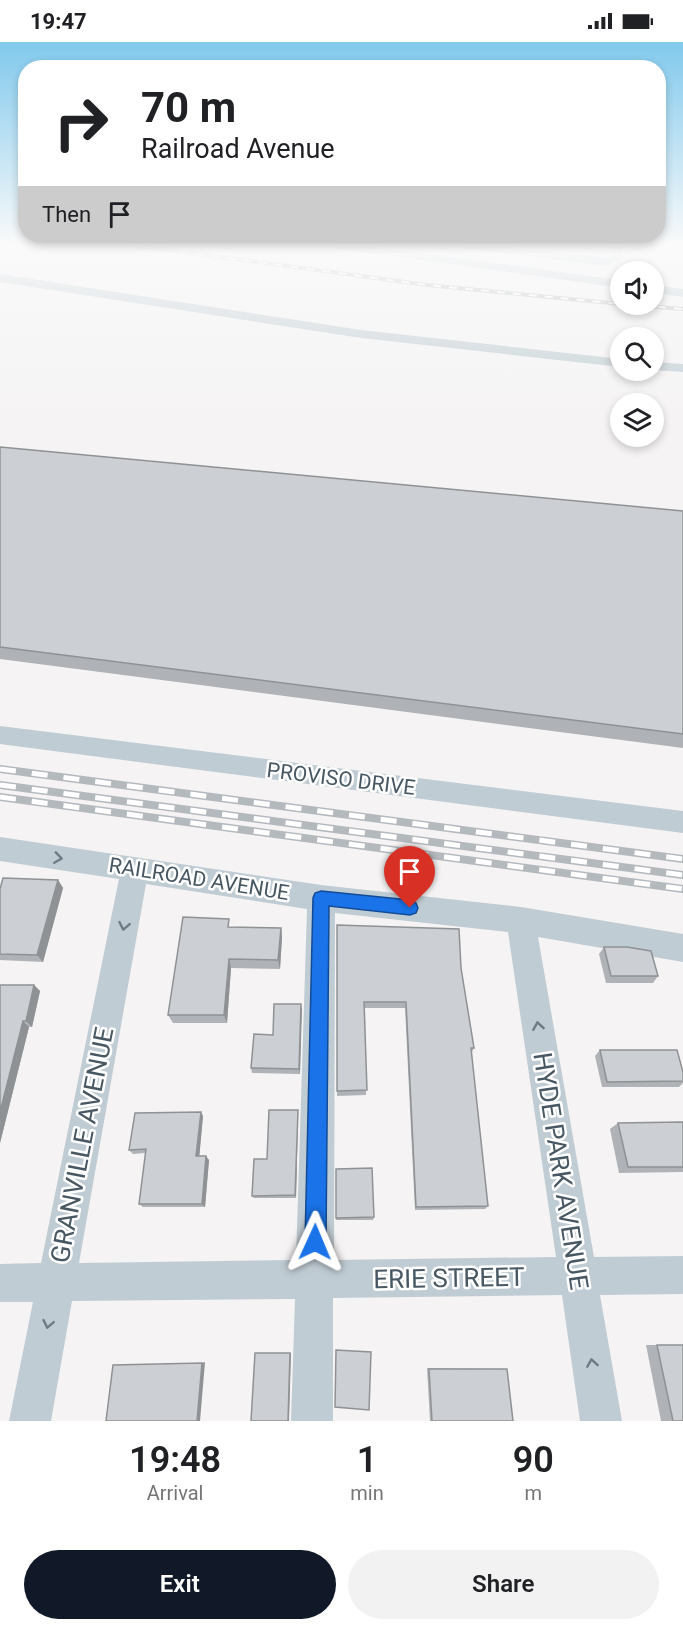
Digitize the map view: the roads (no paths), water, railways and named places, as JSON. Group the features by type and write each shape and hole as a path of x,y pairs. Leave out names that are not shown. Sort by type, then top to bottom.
{"street":[{"path":"202,309 361,334 610,362"},
{"path":"664,367 683,368"},
{"name":"PROVISO DRIVE","path":"0,735 683,822"},
{"name":"RAILROAD AVENUE","path":"0,849 321,898 521,920 683,948"},
{"name":"GRANVILLE AVENUE","path":"30,1421 135,869"},
{"path":"312,1421 321,898"},
{"name":"HYDE PARK AVENUE","path":"521,920 602,1421"},
{"name":"ERIE STREET","path":"0,1283 683,1275"}],"railway":[{"path":"0,769 683,859"},
{"path":"0,785 683,875"},
{"path":"0,797 683,889"}]}
